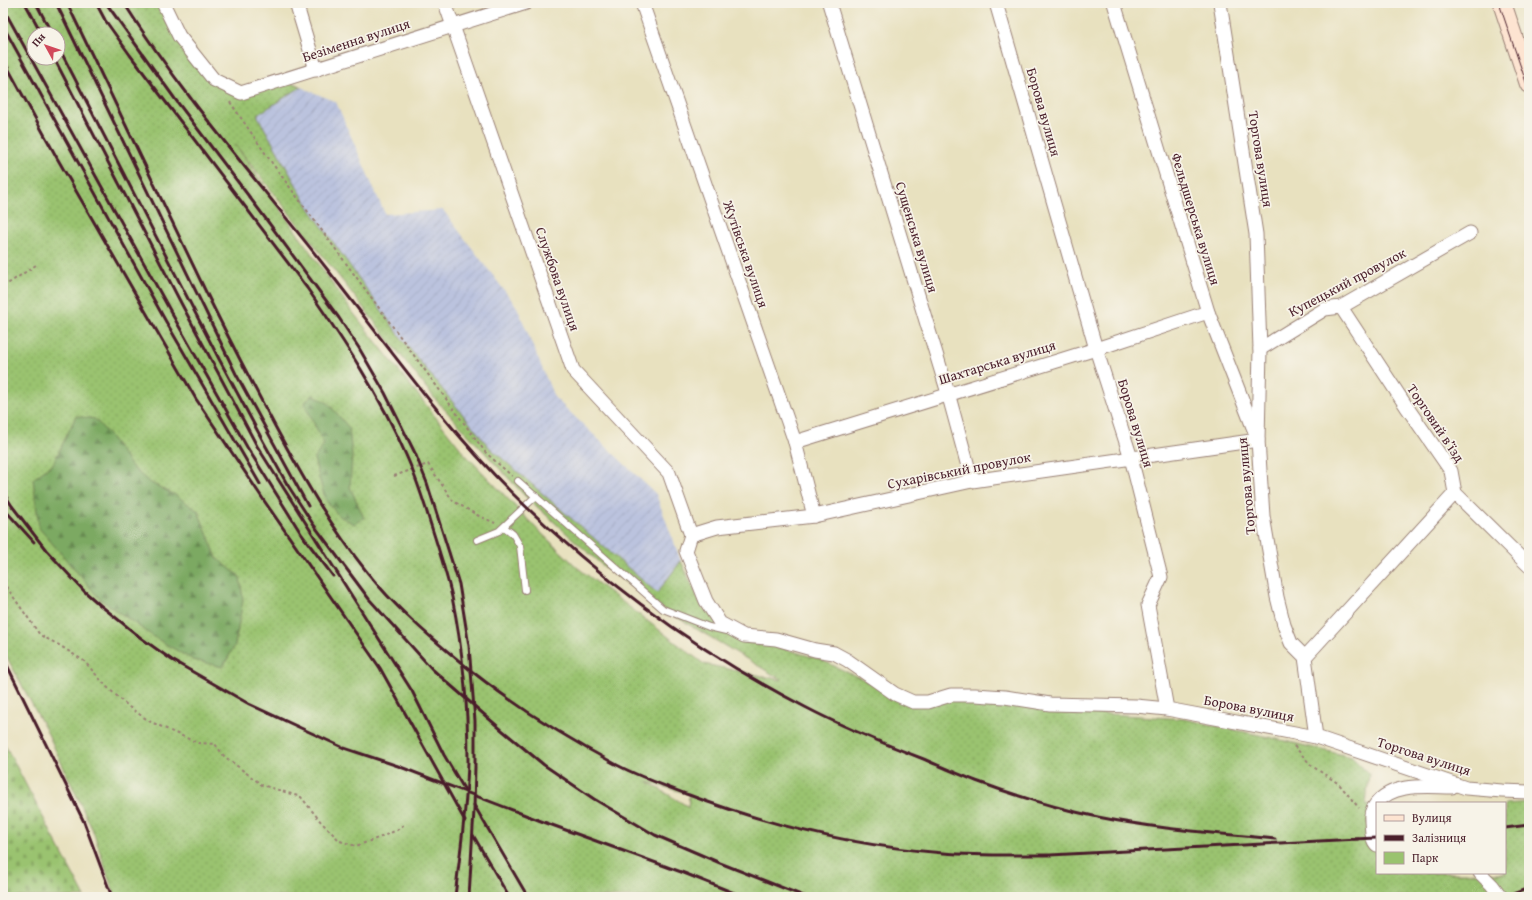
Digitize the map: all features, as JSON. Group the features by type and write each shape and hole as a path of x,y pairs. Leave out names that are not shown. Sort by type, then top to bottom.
{"street":[{"name":"Безіменна вулиця","path":"163,3 179,36 214,80 242,93 526,3"},
{"path":"296,3 316,70"},
{"name":"Службова вулиця","path":"445,3 573,370 669,473 691,535"},
{"name":"Жутівська вулиця","path":"642,3 795,442 814,516"},
{"name":"Сущенська вулиця","path":"829,3 948,393 972,481"},
{"name":"Борова вулиця","path":"996,3 1096,349 1131,458 1161,577 1148,605 1168,709 1316,737"},
{"name":"Фельдшерська вулиця","path":"1114,3 1208,312 1258,440"},
{"name":"Торгова вулиця","path":"1220,3 1256,234 1260,349 1258,440 1263,516 1277,598 1284,625 1291,643 1305,657"},
{"path":"1502,3 1529,84"},
{"name":"Купецький провулок","path":"1260,349 1325,309 1341,307 1470,233"},
{"name":"Торговий в’їзд","path":"1341,307 1451,471 1455,493"},
{"name":"Шахтарська вулиця","path":"795,442 948,393 1096,349 1208,312"},
{"name":"Сухарівський провулок","path":"691,535 717,527 814,516 972,481 1258,440"},
{"path":"1316,737 1305,657 1455,493 1529,566"},
{"path":"691,535 686,551 706,601 720,623 744,636 776,638 815,650 834,653 847,660 895,694 913,702 928,702 950,695 975,695 1005,697 1050,704 1136,706 1168,709"},
{"name":"Торгова вулиця","path":"1316,737 1466,788 1502,792 1529,792"},
{"path":"1377,802 1389,793 1396,790 1422,787 1466,788"},
{"path":"1376,804 1372,809 1370,819 1373,838 1376,843"},
{"path":"1481,874 1501,897"}],"lane":[{"path":"518,481 663,609 709,627 744,636"},
{"path":"476,540 499,531 536,496"},
{"path":"504,527 513,534 520,546 525,590"}],"path":[{"path":"228,99 272,163 486,453 518,481"},
{"path":"3,284 6,285 36,266"},
{"path":"394,476 428,464 453,500 477,515 504,527"},
{"path":"3,582 40,635 84,661 107,687 130,707 149,721 175,733 198,743 215,744 224,756 262,785 301,797 321,822 340,841 356,846 397,830 406,822"},
{"path":"1281,730 1312,766 1339,784 1362,812 1370,819"}],"shaded area":[{"path":"301,87 336,102 385,214 443,210 517,307 554,397 656,494 681,561 657,593 473,433 324,234 257,115"}],"green space":[{"path":"3,3 163,3 214,80 238,92 280,81 296,84 301,87 257,115 309,208 404,342 490,448 657,593 681,561 702,607 728,632 819,659 910,701 961,698 1063,711 1184,719 1352,757 1369,774 1366,806 1376,805 1376,874 1506,874 1506,804 1529,802 1529,897 115,897 93,831 48,734 3,650","holes":["235,144 435,399 524,495 603,566 663,609 782,680 704,664 578,568 536,528 464,453 351,310","648,782 689,794 688,808"]},
{"path":"313,395 328,403 349,428 352,456 350,487 364,518 354,524 338,515 325,499 314,459 324,444 304,403"},
{"path":"76,416 95,419 109,435 133,468 149,482 177,496 198,511 217,558 240,577 243,600 235,645 223,667 193,660 157,639 100,599 39,528 33,479 53,464"},
{"path":"3,741 85,897 3,897"}],"tram line":[{"path":"1499,3 1529,91"}],"railway":[{"path":"25,3 38,26"},
{"path":"36,3 48,26"},
{"path":"56,3 236,374 308,506"},
{"path":"67,3 231,342 286,447 341,538 377,584 410,618 434,640 477,675 535,717 575,742 617,765 680,792 782,825 846,840 910,850 956,854 1050,855 1358,839"},
{"path":"96,3 105,20 130,55 307,288 361,369 385,411 413,472 425,505 450,587 459,637 466,699 468,761 463,829 455,897"},
{"path":"106,3 175,99 339,318 359,348 385,393 415,453 427,483 459,584 469,646 475,721 474,810 469,897"},
{"path":"124,3 147,38 196,106 462,440 512,493 579,555 614,584 688,638 765,686 834,721 892,747 1021,797 1098,817 1142,825 1275,839"},
{"path":"3,8 247,447 302,535 333,576"},
{"path":"3,26 165,320 260,484"},
{"path":"3,59 57,158 196,399 380,668 465,821"},
{"path":"66,62 219,359 287,484 313,524 369,599 432,669 544,765 594,799 655,835 720,863 806,897"},
{"path":"58,66 257,446 412,691 444,755 466,792"},
{"path":"3,492 46,550 84,591 100,605 141,638 172,660 249,704 344,748 398,766 541,821 684,873 744,897"},
{"path":"3,508 34,542"},
{"path":"3,657 84,822 112,897"},
{"path":"474,805 528,897"},
{"path":"1506,828 1529,825"},
{"path":"473,835 509,897"},
{"path":"1353,839 1376,838"},
{"path":"1505,897 1529,888"}]}
